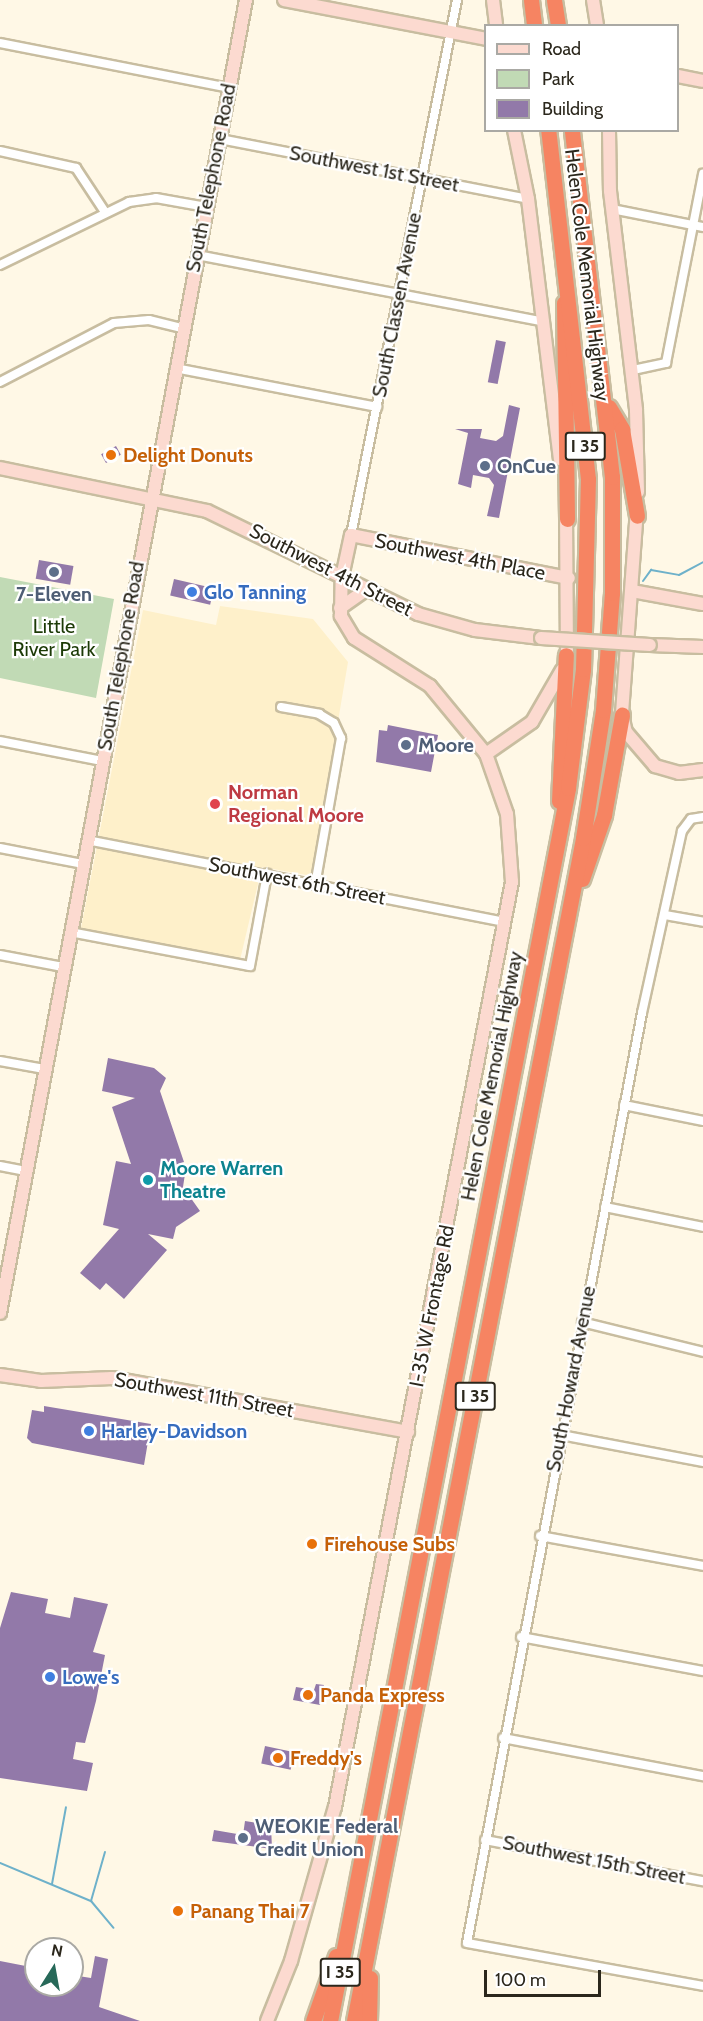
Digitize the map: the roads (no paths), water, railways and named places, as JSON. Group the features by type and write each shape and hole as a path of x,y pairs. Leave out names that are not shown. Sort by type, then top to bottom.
{"highway":[{"path":"531,0 534,22"},
{"path":"554,0 557,21"},
{"name":"Helen Cole Memorial Highway","path":"330,2021 560,828 584,669 589,558 582,393 548,132"},
{"name":"Helen Cole Memorial Highway","path":"354,2021 567,919 607,672 612,548 606,403 572,132"},
{"path":"567,273 561,342 567,519"},
{"path":"606,403 622,429 637,516"},
{"path":"560,828 558,768 566,655"},
{"path":"567,919 599,835 622,715"},
{"path":"312,2021 350,1922"},
{"path":"369,2021 371,1933"}],"main road":[{"name":"South Telephone Road","path":"0,1312 4,1272 246,0"},
{"path":"284,0 484,39"},
{"path":"493,0 496,24"},
{"path":"593,0 597,24"},
{"path":"679,76 703,81"},
{"path":"486,754 540,713 566,655 569,578 567,519 545,322 528,199 514,132"},
{"path":"609,132 612,209 633,370 637,516 622,715 632,746 648,763 680,773 703,770"},
{"name":"Southwest 4th Street","path":"0,468 150,496 230,519 366,590 453,625 542,638 703,647"},
{"name":"South Classen Avenue","path":"342,577 351,535"},
{"name":"Southwest 4th Place","path":"351,535 569,578"},
{"name":"I-35 W Frontage Rd","path":"267,2021 330,1829 506,922 510,830 486,754 430,686 354,638 340,608 342,577"},
{"path":"340,608 366,590"},
{"path":"632,591 703,604"},
{"name":"Southwest 11th Street","path":"0,1375 41,1381 112,1378 408,1432"}],"street":[{"name":"South Classen Avenue","path":"351,535 457,0"},
{"path":"0,43 229,88"},
{"name":"Southwest 1st Street","path":"220,139 528,199"},
{"path":"0,151 76,168 105,212"},
{"path":"633,370 666,363 703,174"},
{"path":"0,265 105,212 147,198 206,207"},
{"path":"612,209 703,227"},
{"path":"197,255 545,322"},
{"path":"0,382 114,323 149,320 182,328"},
{"path":"175,368 376,407"},
{"path":"280,707 319,714 338,730 340,745 315,885"},
{"path":"0,741 102,761"},
{"name":"South Howard Avenue","path":"703,817 691,819 682,831 664,915 624,1106 540,1536 467,1943 703,1986"},
{"name":"Southwest 6th Street","path":"87,840 506,922"},
{"path":"0,848 83,864"},
{"path":"70,932 250,966 267,874"},
{"path":"664,915 703,922"},
{"path":"0,955 63,968"},
{"path":"0,1060 44,1069"},
{"path":"624,1106 703,1121"},
{"path":"0,1166 25,1171"},
{"path":"605,1207 703,1227"},
{"path":"582,1322 703,1352"},
{"path":"561,1435 703,1462"},
{"path":"540,1536 703,1566"},
{"path":"521,1637 703,1671"},
{"path":"503,1738 703,1776"},
{"name":"Southwest 15th Street","path":"485,1840 703,1881"}],"waterway":[{"path":"643,581 651,570 679,575 703,562"},
{"path":"52,1884 66,1807"},
{"path":"91,1901 105,1852"},
{"path":"0,1863 91,1901 114,1928"}],"place":[{"name":"Delight Donuts","path":"111,455"},
{"name":"OnCue","path":"485,466"},
{"name":"7-Eleven","path":"54,572"},
{"name":"Glo Tanning","path":"192,592"},
{"name":"Moore","path":"406,745"},
{"name":"Norman Regional Moore","path":"215,804"},
{"name":"Moore Warren Theatre","path":"148,1180"},
{"name":"Harley-Davidson","path":"89,1431"},
{"name":"Firehouse Subs","path":"312,1544"},
{"name":"Lowe's","path":"50,1677"},
{"name":"Panda Express","path":"308,1695"},
{"name":"Freddy's","path":"278,1758"},
{"name":"WEOKIE Federal Credit Union","path":"243,1838"},
{"name":"Panang Thai 7","path":"178,1911"}],"park label":[{"name":"Little River Park","path":"54,638"}]}
